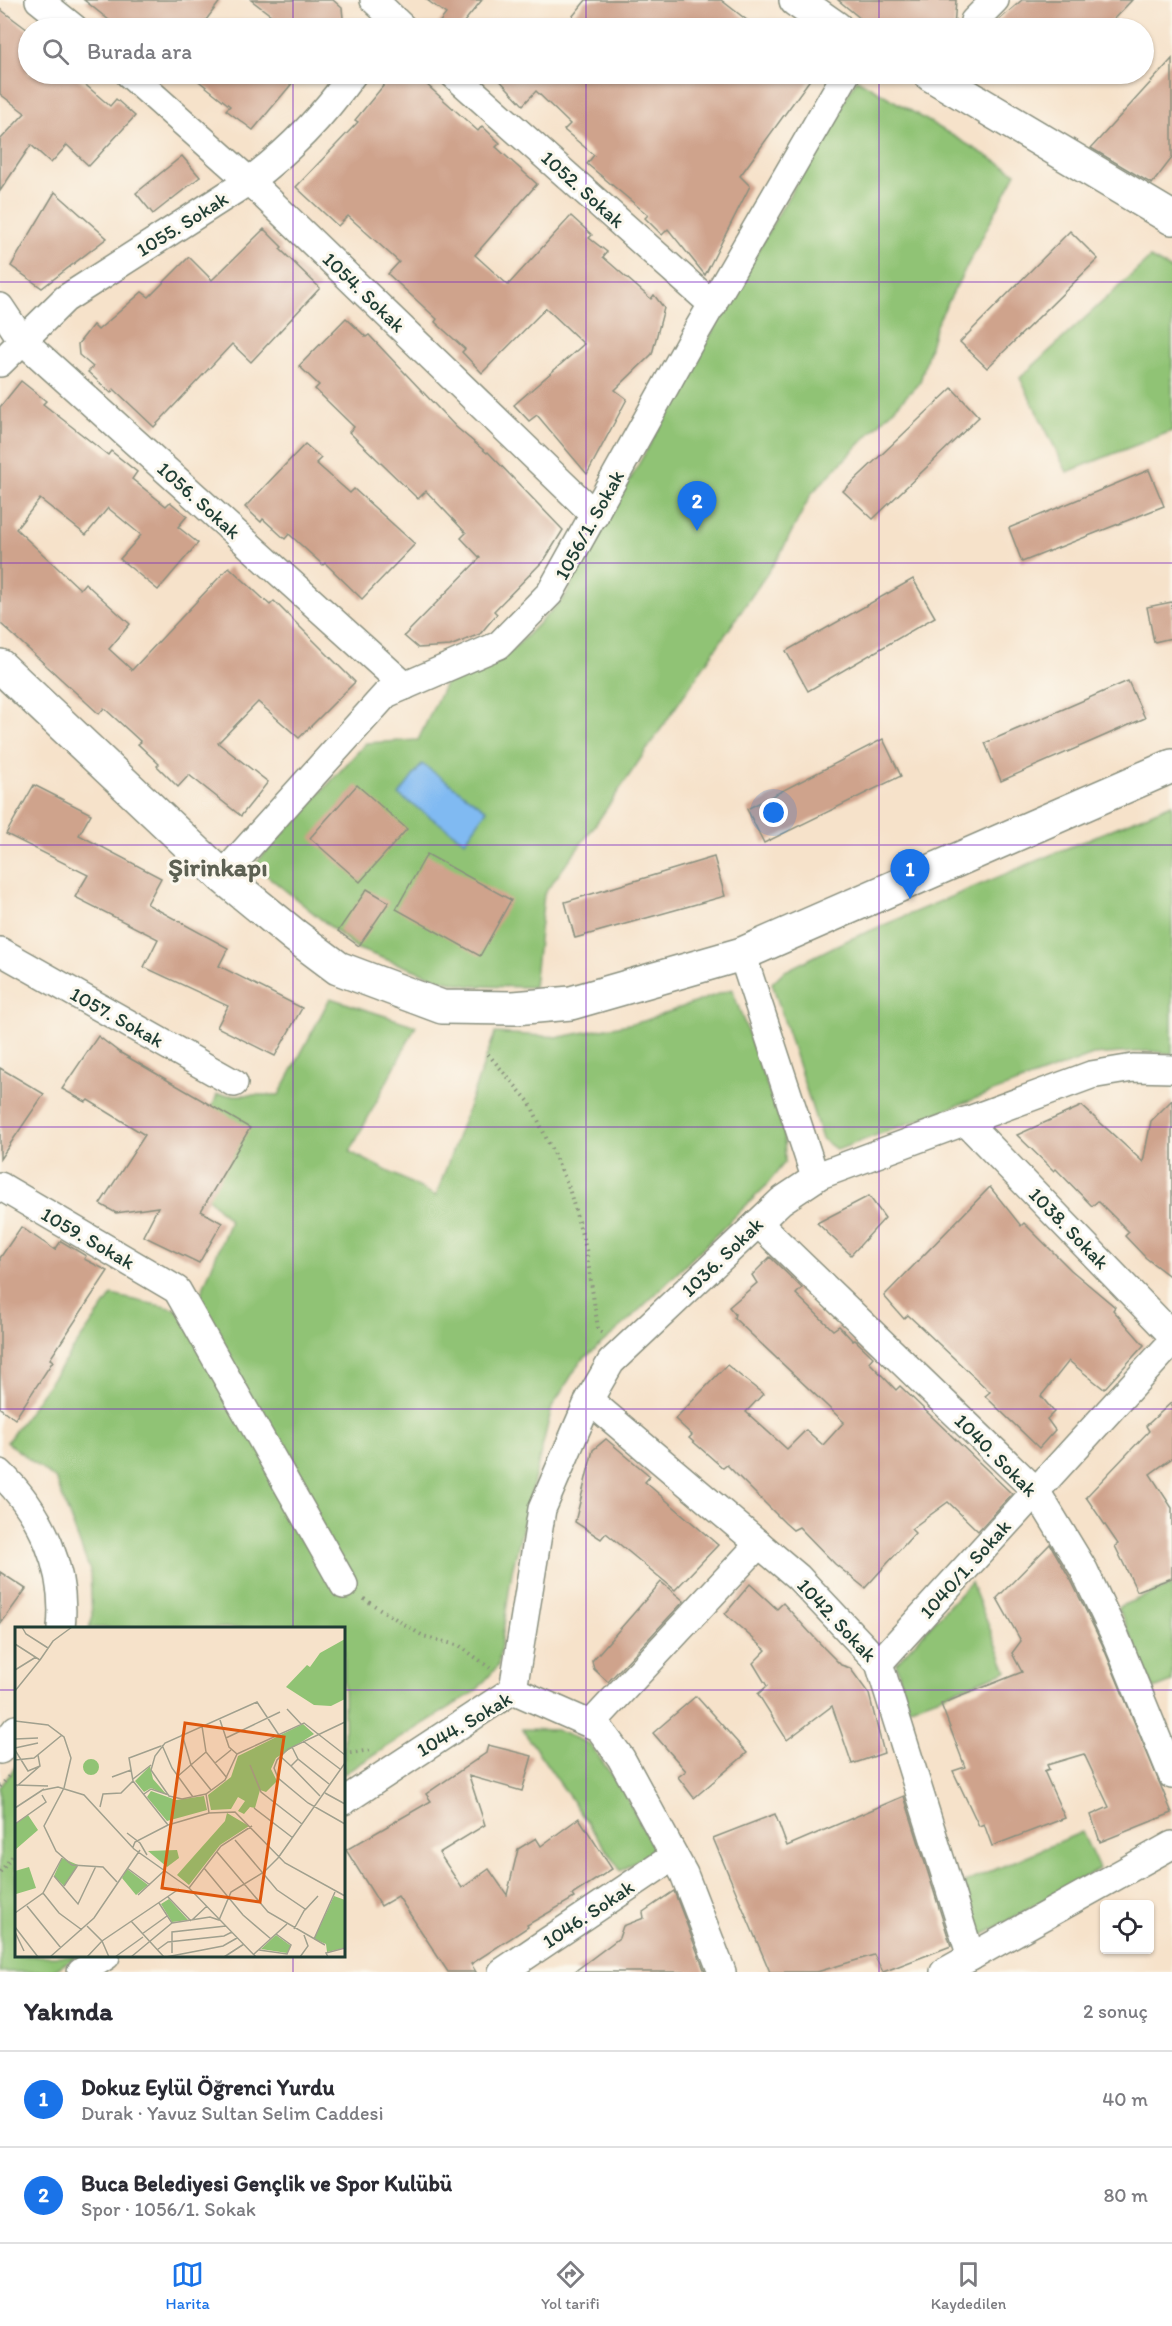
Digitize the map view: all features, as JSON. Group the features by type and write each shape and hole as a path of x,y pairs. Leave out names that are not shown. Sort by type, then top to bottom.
{"main road":[{"path":"796,0 822,18"},
{"path":"947,84 1169,211"},
{"path":"0,666 222,876 338,968 442,1007 514,1008 571,1003 742,954 1172,766"}],"street":[{"path":"39,0 62,18"},
{"path":"977,18 995,0"},
{"name":"1054. Sokak","path":"140,84 249,181 595,515"},
{"name":"1055. Sokak","path":"0,363 66,299 278,160 309,131 345,84"},
{"name":"1052. Sokak","path":"464,84 712,305"},
{"name":"1056/1. Sokak","path":"222,876 386,694 499,645 550,593 712,305 840,84"},
{"name":"1056. Sokak","path":"0,307 22,340 405,686"},
{"name":"1057. Sokak","path":"0,951 234,1083"},
{"path":"742,954 815,1178"},
{"name":"1036. Sokak","path":"509,1693 542,1509 589,1400 617,1357 781,1201 815,1178 1091,1075 1133,1068 1172,1069"},
{"name":"1038. Sokak","path":"965,1121 1172,1335"},
{"name":"1059. Sokak","path":"0,1186 177,1290 344,1585"},
{"name":"1040. Sokak","path":"758,1223 1036,1491 1084,1570 1116,1638 1172,1775"},
{"name":"1040/1. Sokak","path":"879,1663 1172,1342"},
{"name":"1042. Sokak","path":"589,1400 798,1577 879,1663 971,1957"},
{"path":"0,1473 25,1499 52,1552 61,1585 61,1627"},
{"path":"591,1724 759,1544"},
{"name":"1044. Sokak","path":"345,1800 509,1693 591,1724 599,1728 621,1758 674,1856 684,1875 722,1972"},
{"path":"944,1972 1172,1845"},
{"name":"1046. Sokak","path":"502,1972 674,1856"},
{"path":"81,1972 104,1957"}],"path":[{"path":"488,1054 530,1103 568,1185 586,1249 598,1328 617,1357"},
{"path":"344,1585 375,1608 423,1636 460,1646 489,1666 509,1693"},
{"path":"0,1872 15,1853"}],"green space":[{"path":"854,84 865,84 1016,173 936,325 920,382 812,493 779,556 598,821 544,894 534,987 470,986 439,979 358,949 254,865 366,743 418,740 449,675 513,649 564,598 777,216"},
{"path":"1150,258 1172,270 1172,431 1067,472 1020,378"},
{"path":"1172,804 1172,1054 1150,1051 1093,1055 837,1150 822,1139 772,983 783,972 841,943"},
{"path":"732,989 784,1132 785,1162 765,1187 628,1321 580,1362 552,1407 512,1571 498,1666 476,1691 345,1773 345,1627 89,1627 92,1619 90,1571 56,1480 7,1442 112,1295 193,1313 230,1221 185,1173 217,1095 279,1095 330,998 416,1026 350,1152 436,1196 495,1033 560,1037 644,1021"},
{"path":"971,1582 1007,1671 908,1708 896,1663"},
{"path":"1172,1585 1172,1682 1154,1689 1118,1607"},
{"path":"522,1729 556,1730 590,1744 627,1797 654,1850 621,1871"},
{"path":"15,1767 15,1957 75,1957 52,1972 0,1972 0,1787"},
{"path":"1082,1832 1099,1869 979,1937 964,1883"}],"water":[{"path":"422,764 487,810 465,841 399,795"}],"building":[{"path":"84,0 221,0 208,18 106,18"},
{"path":"251,0 333,0 342,8 343,18 270,18 272,16"},
{"path":"427,0 482,0 467,18 443,18 446,14"},
{"path":"586,0 721,0 744,18 571,18"},
{"path":"838,0 956,0 955,18 860,18"},
{"path":"1022,0 1132,0 1115,18 1001,18"},
{"path":"0,9 18,22 18,84 85,84 110,106 116,99 135,116 89,166 67,145 51,163 31,145 0,191 0,140 25,113 0,94"},
{"path":"1172,59 1172,158 1152,184 1091,148 1149,84 1154,84 1154,79"},
{"path":"202,84 292,84 253,130 226,110 230,106"},
{"path":"385,84 426,84 478,131 482,126 500,143 496,147 537,184 475,255 508,285 571,216 592,235 589,238 607,252 603,257 651,299 654,295 664,308 652,354 615,390 627,399 587,474 537,415 529,421 514,405 584,344 546,308 482,373 462,352 465,349 435,322 437,319 388,274 399,262 348,216 338,226 296,187 358,122 355,120"},
{"path":"503,84 807,84 740,176 750,186 705,275 668,229 662,235 645,218 648,215 587,164 594,155 564,130 570,124 536,91 523,105"},
{"path":"182,156 200,177 153,214 136,193"},
{"path":"55,192 107,238 42,288 11,266"},
{"path":"264,229 282,247 280,249 320,288 251,362 232,344 154,427 114,389 111,393 88,372 93,367 79,355 78,344 93,325 98,330 142,292 149,297 189,257 212,280"},
{"path":"1070,231 1098,259 987,368 960,342"},
{"path":"346,318 366,337 369,335 456,427 488,452 563,530 545,559 494,611 497,614 480,634 450,646 418,648 404,636 480,558 461,538 466,533 426,491 418,499 349,432 354,427 315,389 319,385 299,366"},
{"path":"21,381 46,401 43,404 108,455 111,451 137,472 132,479 166,506 170,502 187,516 178,527 198,543 158,590 120,559 141,535 108,508 86,535 40,499 16,529 80,589 85,583 130,624 109,649 132,670 229,567 270,605 274,601 355,682 299,738 258,702 218,743 268,782 241,816 189,775 178,787 138,744 141,742 104,708 99,714 0,623 0,407"},
{"path":"952,388 979,417 873,519 843,491"},
{"path":"305,444 321,458 316,463 350,493 354,489 415,544 362,599 325,563 323,565 289,534 285,539 263,519 261,522 245,507"},
{"path":"1149,470 1164,506 1022,562 1009,528"},
{"path":"913,579 935,617 808,691 786,651"},
{"path":"1172,602 1172,638 1154,642 1147,607"},
{"path":"1128,681 1145,718 1001,781 985,743"},
{"path":"883,739 901,776 764,843 747,809"},
{"path":"34,785 91,814 79,835 161,878 147,904 228,948 219,966 302,1008 275,1056 217,1027 228,1006 144,967 158,939 75,897 88,875 6,834"},
{"path":"357,785 407,829 360,882 310,838"},
{"path":"427,854 511,900 480,956 396,909"},
{"path":"714,857 725,896 575,938 565,902"},
{"path":"367,889 389,902 359,946 338,931"},
{"path":"98,1036 119,1052 250,1128 201,1211 222,1223 199,1263 143,1236 158,1207 116,1213 100,1204 145,1135 88,1100 86,1102 62,1089"},
{"path":"0,1068 44,1094 0,1159"},
{"path":"1172,1100 1172,1278 1146,1258 1125,1236 1129,1232 1098,1201 1092,1206 1056,1169 1054,1171 1017,1135 1082,1106 1143,1162 1151,1121"},
{"path":"990,1187 1021,1226 1024,1223 1071,1270 1115,1307 1113,1310 1144,1345 1104,1389 1069,1361 1041,1396 1054,1412 1047,1419 1055,1430 1039,1448 985,1396 990,1392 908,1315 904,1319 884,1296"},
{"path":"869,1196 885,1218 851,1255 817,1223"},
{"path":"21,1227 55,1250 61,1241 86,1256 84,1259 108,1271 50,1359 53,1361 15,1419 0,1408 0,1258"},
{"path":"770,1257 802,1288 796,1294 833,1330 839,1326 853,1341 855,1340 873,1357 869,1362 896,1390 900,1386 1012,1494 978,1531 948,1502 911,1529 915,1533 865,1588 835,1564 799,1527 793,1530 785,1523 727,1465 723,1468 689,1438 692,1435 675,1419 727,1365 763,1394 746,1412 787,1449 806,1430 823,1445 844,1422 734,1318 735,1314 729,1307 757,1283 752,1275"},
{"path":"1172,1402 1172,1458 1150,1474 1172,1508 1172,1578 1137,1591 1115,1546 1118,1544 1086,1497 1149,1431 1146,1426"},
{"path":"606,1439 650,1476 645,1482 718,1545 675,1590 606,1533 601,1539 575,1522 593,1450"},
{"path":"1050,1544 1071,1580 1102,1644 1172,1813 1100,1842 1091,1815 1109,1807 1084,1754 1047,1765 1049,1769 1044,1771 1065,1818 992,1846 984,1824 979,1826 953,1771 965,1767 941,1704 1022,1672 1012,1653 1021,1641 997,1598"},
{"path":"0,1572 26,1589 0,1625"},
{"path":"661,1582 684,1601 608,1682 594,1669 592,1661"},
{"path":"750,1584 777,1609 783,1603 841,1665 850,1668 869,1694 884,1753 852,1764 832,1706 787,1740 758,1694 767,1686 753,1663 766,1650 725,1614"},
{"path":"696,1696 747,1753 694,1798 678,1777 686,1771 653,1733"},
{"path":"488,1745 532,1756 522,1791 469,1776 485,1825 439,1853 462,1888 489,1869 507,1895 518,1849 536,1838 541,1846 579,1818 612,1869 572,1895 574,1898 527,1925 528,1927 471,1964 476,1972 448,1972 398,1896 381,1906 346,1850 431,1801 426,1794 486,1753"},
{"path":"904,1796 951,1946 883,1972 874,1955 817,1972 770,1972 713,1838 775,1814 787,1846"},
{"path":"674,1891 705,1972 574,1972 619,1938 623,1926 644,1918 643,1912"}],"place":[{"name":"Buca Belediyesi Gençlik ve Spor Kulübü","path":"697,531"},
{"name":"Dokuz Eylül Öğrenci Yurdu","path":"910,899"}],"district":[{"name":"Şirinkapı","path":"218,867"}]}
